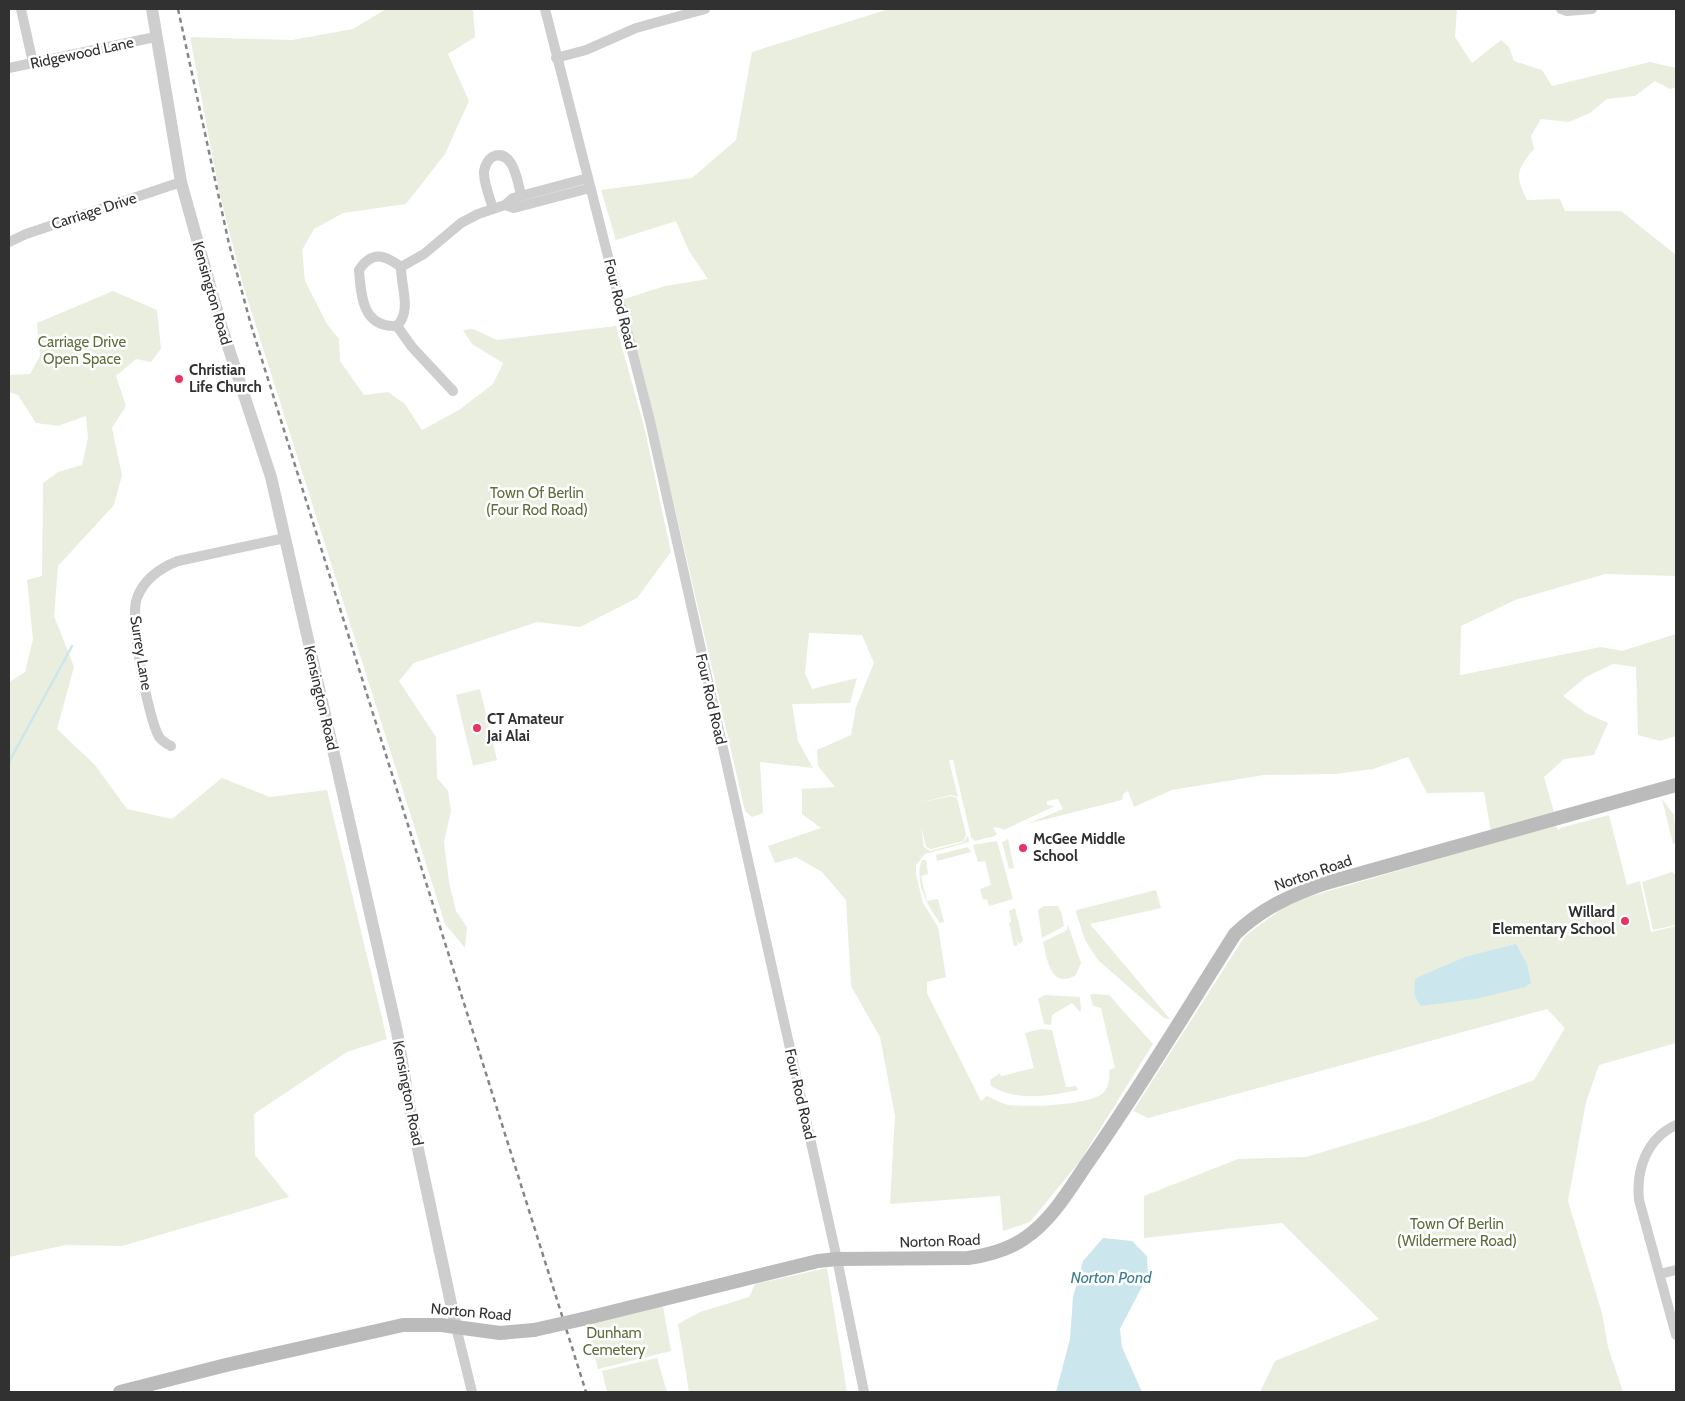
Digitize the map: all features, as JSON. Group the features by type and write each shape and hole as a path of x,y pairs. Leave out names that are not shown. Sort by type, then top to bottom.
{"main road":[{"name":"Norton Road","path":"120,1392 226,1365 403,1325 456,1326 500,1333 534,1330 790,1267 837,1259 968,1258 989,1255 1026,1238 1048,1216 1108,1134 1234,934 1249,920 1275,902 1291,895 1676,786"}],"street":[{"path":"21,9 33,63"},
{"name":"Kensington Road","path":"152,9 155,37 181,182 221,325 271,476 397,1032 412,1121 472,1392"},
{"name":"Four Rod Road","path":"545,9 650,421 837,1259 864,1392"},
{"path":"556,58 586,50 678,12 705,9"},
{"path":"1561,9 1568,11 1592,9"},
{"name":"Ridgewood Lane","path":"9,68 155,37"},
{"path":"493,209 484,172 486,163 492,158 500,156 509,160 521,196"},
{"name":"Carriage Drive","path":"9,242 26,234 181,182"},
{"path":"401,268 424,254 461,223 505,205 513,198 589,183"},
{"path":"505,205 514,208 589,183"},
{"path":"375,256 387,257 401,268 401,286 407,308 403,320 397,326 383,327 374,322 368,313 359,270 365,261 375,256"},
{"path":"397,326 412,346 452,390"},
{"name":"Surrey Lane","path":"171,746 160,739 153,723 134,630 136,599 142,587 163,567 178,561 285,538"},
{"path":"1676,1125 1659,1136 1650,1147 1639,1173 1639,1200 1676,1335"},
{"path":"1660,1274 1676,1270"}],"green space":[{"name":"Town Of Berlin (Four Rod Road)","path":"386,9 473,9 475,37 448,54 469,101 445,154 406,204 343,213 314,229 302,250 305,281 327,324 339,339 340,361 364,395 388,392 405,404 422,430 459,410 493,384 503,363 472,344 463,330 473,329 497,340 616,326 644,426 671,552 637,598 580,627 537,622 414,663 399,681 436,737 437,778 448,791 451,811 444,842 449,882 456,911 467,927 465,948 445,924 243,285 219,191 190,37 292,40 353,29"},
{"path":"889,9 1457,9 1455,37 1472,63 1501,40 1509,47 1514,61 1542,70 1552,86 1650,62 1676,68 1676,87 1670,89 1655,81 1635,96 1607,99 1590,113 1569,122 1541,119 1531,136 1534,149 1521,168 1519,179 1527,200 1560,199 1565,211 1621,211 1676,255 1676,576 1605,574 1515,600 1461,626 1460,675 1601,647 1622,651 1676,634 1676,736 1660,741 1638,735 1636,667 1613,664 1586,677 1563,696 1586,713 1608,723 1594,755 1564,759 1544,777 1554,812 1491,832 1484,792 1427,793 1408,757 1373,769 1335,774 1264,775 1172,790 1134,807 1128,791 1123,794 1122,800 1027,824 1063,809 1058,799 1047,801 1047,805 1055,806 1004,830 996,827 993,828 997,834 995,836 975,841 971,837 953,760 949,760 958,797 951,795 919,803 951,796 957,798 966,834 964,841 931,849 926,847 921,826 924,847 930,851 964,842 968,835 969,842 925,854 916,865 916,874 923,903 938,927 946,977 927,982 927,993 981,1101 987,1096 1009,1105 1030,1106 1073,1103 1097,1097 1104,1092 1109,1082 1109,1070 1115,1068 1101,1008 1093,1006 1090,995 1092,994 1109,995 1153,1044 1080,1161 1030,1222 1003,1231 1000,1196 890,1204 895,1116 880,1037 851,986 846,900 822,872 796,857 775,863 768,846 821,828 802,814 802,789 835,787 818,766 817,750 851,735 856,707 874,663 862,635 809,633 805,673 812,689 857,678 850,703 792,704 798,741 813,768 760,762 763,813 752,817 745,811 624,299 665,286 708,279 689,251 676,221 616,240 601,190 692,178 736,140 752,52"},
{"name":"Carriage Drive Open Space","path":"113,291 157,310 161,349 151,362 136,359 116,376 126,406 112,428 122,475 114,505 58,566 54,616 74,667 57,729 95,765 127,809 172,819 222,778 270,797 327,790 387,1039 347,1052 254,1114 255,1155 289,1197 122,1246 66,1245 9,1257 9,682 25,672 33,639 27,580 42,576 43,483 58,472 82,465 88,438 86,416 58,426 36,423 18,395 9,392 9,375 30,374 40,356 37,323"},
{"name":"CT Amateur Jai Alai","path":"480,689 497,760 473,766 456,695"},
{"path":"1662,799 1674,815 1676,843 1673,844"},
{"name":"Town Of Berlin (Wildermere Road)","path":"1609,815 1627,885 1640,881 1651,932 1676,926 1676,1043 1599,1065 1586,1102 1568,1201 1602,1313 1608,1347 1623,1392 1260,1392 1275,1361 1379,1319 1282,1223 1144,1238 1144,1196 1238,1159 1306,1157 1426,1121 1534,1080 1565,1028 1547,1009 1148,1118 1133,1111 1245,936 1291,902 1555,825 1559,831 1560,828"},
{"path":"1008,839 1014,868 1009,869 1002,842"},
{"path":"997,841 1013,899 989,906 987,899 983,900 980,889 991,885 985,861 978,862 973,845"},
{"path":"968,847 971,852 937,861 936,855"},
{"path":"922,860 926,860 928,874 921,876 927,901 923,893 919,877"},
{"path":"1672,872 1676,875 1676,925 1653,930 1642,882"},
{"path":"1156,890 1161,908 1090,924 1170,1019 1164,1018 1098,960 1085,940 1076,912 1077,910"},
{"path":"938,899 944,922 940,923 927,901"},
{"path":"1044,906 1058,906 1062,914 1064,926 1042,938 1038,910"},
{"path":"1015,908 1023,941 1019,944 1016,937 1018,945 1014,946 1009,923 1011,922 1009,911"},
{"path":"1068,925 1081,963 1076,975 1068,979 1061,979 1052,971 1043,942 1067,930"},
{"path":"1045,995 1080,997 1081,1010 1080,1012 1072,1003 1052,1015 1051,1025 1044,1024 1038,999"},
{"path":"1041,1029 1052,1030 1066,1087 1076,1086 1078,1090 1045,1096 1022,1096 1001,1091 991,1086 990,1080 1000,1073 1001,1076 1034,1068 1025,1033"},
{"path":"827,1268 847,1392 689,1392 678,1324 700,1312 749,1297 755,1284"},
{"name":"Dunham Cemetery","path":"663,1306 671,1351 598,1369 586,1325"},
{"path":"657,1358 667,1392 607,1392 602,1371"}],"water":[{"path":"1516,944 1527,964 1531,983 1525,987 1475,999 1421,1006 1417,1000 1415,992 1416,978 1465,957"},
{"name":"Norton Pond","path":"1103,1238 1132,1241 1147,1256 1148,1275 1120,1329 1122,1347 1142,1392 1056,1392 1070,1339 1073,1297 1083,1261"}],"waterway":[{"path":"9,762 72,646"}],"railway":[{"path":"178,9 229,244 251,325 586,1392"}],"place":[{"name":"Christian Life Church","path":"179,379"},
{"name":"CT Amateur Jai Alai","path":"477,728"},
{"name":"McGee Middle School","path":"1023,848"},
{"name":"Willard Elementary School","path":"1625,921"}]}
